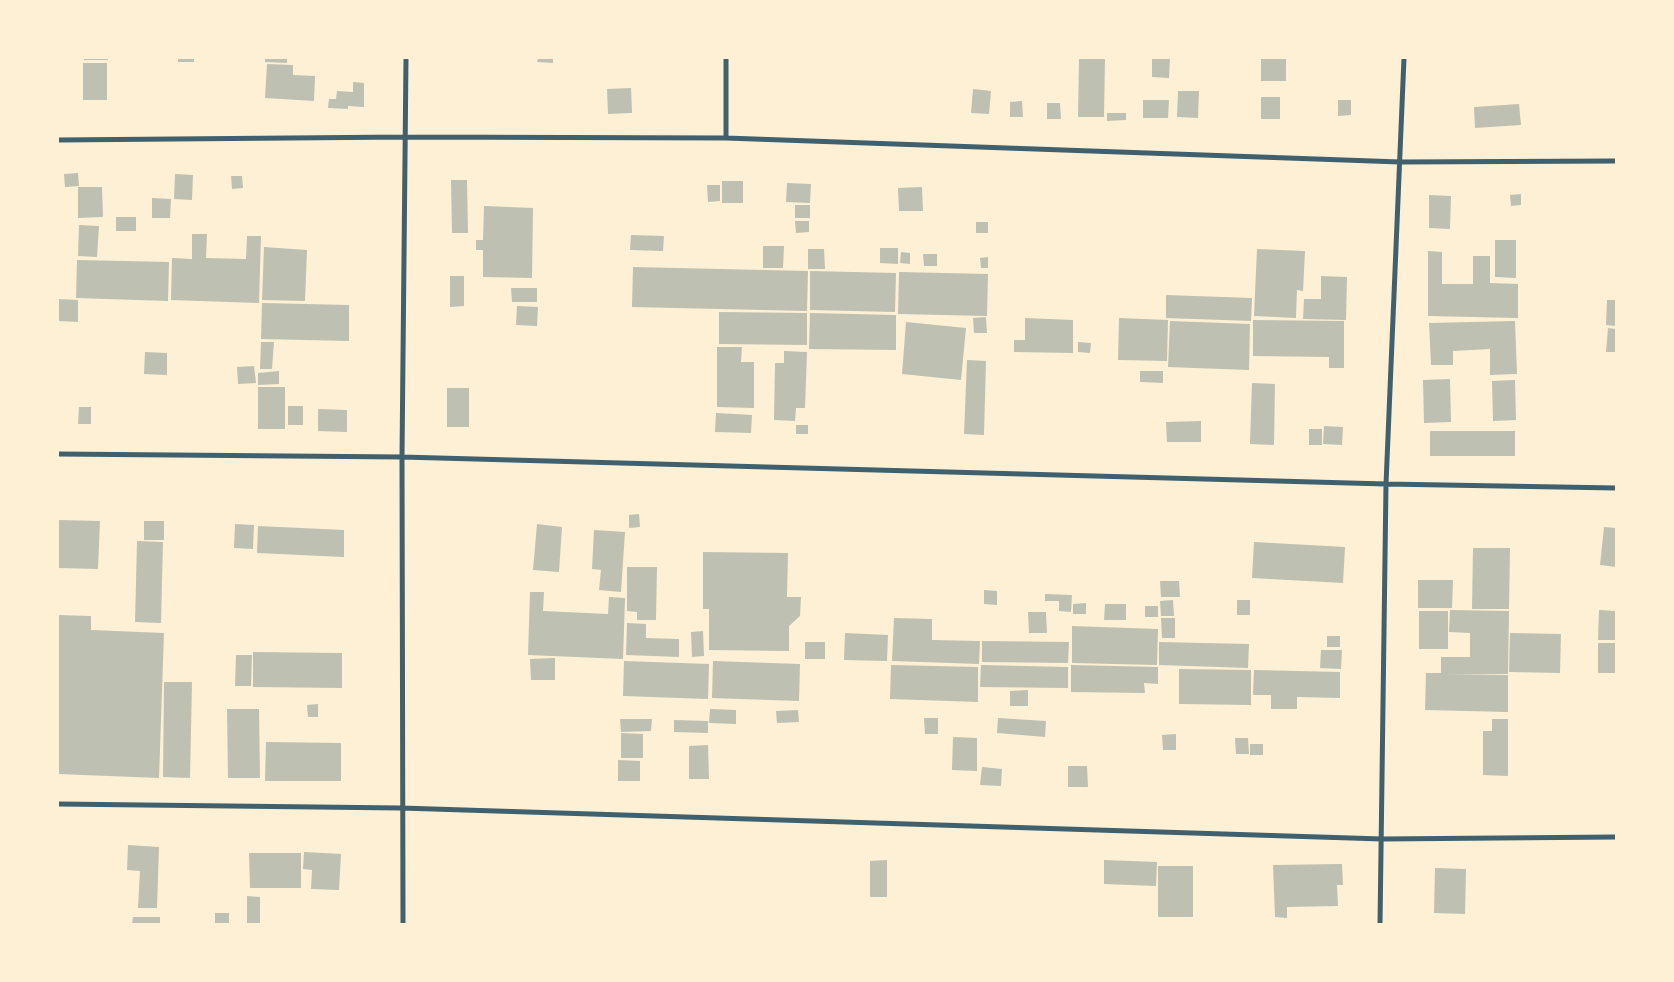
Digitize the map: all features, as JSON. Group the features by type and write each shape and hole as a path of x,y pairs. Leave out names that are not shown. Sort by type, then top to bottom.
{"street":[{"path":"403,924 401,808 402,457 406,58"},
{"path":"726,58 726,138"},
{"path":"1380,924 1386,484 1404,58"},
{"path":"58,140 405,137 726,138 1400,162 1616,161"},
{"path":"58,454 402,457 1386,484 1616,488"},
{"path":"58,804 401,808 1382,839 1616,837"}],"building":[{"path":"84,58 108,58 108,60 84,60"},
{"path":"178,58 194,58 194,62 178,62"},
{"path":"265,58 287,58 287,63 265,62"},
{"path":"538,58 553,58 553,63 537,62"},
{"path":"1079,58 1105,58 1104,117 1078,117"},
{"path":"1152,58 1170,58 1169,78 1152,77"},
{"path":"1261,58 1286,58 1286,81 1261,81"},
{"path":"83,63 107,63 107,100 83,100"},
{"path":"267,64 293,65 293,75 315,76 314,101 265,98"},
{"path":"353,82 364,83 364,107 348,106 348,109 328,108 329,99 336,99 337,91 353,92"},
{"path":"631,88 632,113 608,114 607,89"},
{"path":"973,89 991,91 989,114 971,113"},
{"path":"1178,91 1199,91 1198,118 1177,117"},
{"path":"1261,97 1280,97 1280,119 1261,119"},
{"path":"1143,100 1169,100 1168,118 1143,118"},
{"path":"1338,100 1351,100 1351,115 1338,116"},
{"path":"1022,101 1023,117 1010,117 1010,102"},
{"path":"1047,103 1060,103 1061,119 1047,119"},
{"path":"1519,104 1521,125 1475,128 1474,107"},
{"path":"1107,113 1126,113 1126,120 1107,121"},
{"path":"78,173 79,186 65,187 64,174"},
{"path":"175,174 193,175 192,200 174,199"},
{"path":"231,176 242,176 243,188 232,189"},
{"path":"451,180 467,180 468,233 452,233"},
{"path":"722,181 743,181 743,203 722,203"},
{"path":"787,183 811,184 810,203 786,202"},
{"path":"707,185 720,185 720,201 708,202"},
{"path":"78,187 102,187 103,217 78,218"},
{"path":"922,187 923,211 899,211 898,188"},
{"path":"1521,194 1521,205 1511,206 1510,195"},
{"path":"1429,195 1451,196 1450,229 1429,228"},
{"path":"152,198 171,199 170,218 152,218"},
{"path":"795,205 810,205 810,218 795,218"},
{"path":"484,206 533,208 532,278 483,277 483,250 476,250 476,240 483,240"},
{"path":"116,217 136,217 136,231 116,231"},
{"path":"795,221 809,221 809,232 796,233"},
{"path":"976,222 988,222 988,233 976,233"},
{"path":"79,225 99,226 97,257 78,256"},
{"path":"192,234 207,234 206,258 246,259 247,236 261,236 259,303 171,300 172,258 192,259"},
{"path":"631,235 664,236 663,251 630,250"},
{"path":"1495,240 1516,240 1516,278 1495,277"},
{"path":"763,246 784,246 783,268 763,268"},
{"path":"264,247 307,250 305,301 262,300"},
{"path":"880,248 898,248 898,264 880,263"},
{"path":"808,249 824,249 825,269 808,269"},
{"path":"1257,249 1305,251 1303,291 1297,290 1296,318 1254,316"},
{"path":"1428,251 1442,252 1442,284 1473,284 1473,256 1490,256 1490,283 1518,284 1518,318 1428,316"},
{"path":"901,252 910,253 910,264 900,263"},
{"path":"923,254 937,254 937,266 924,266"},
{"path":"988,257 988,268 981,268 980,258"},
{"path":"77,260 169,262 168,301 76,298"},
{"path":"633,267 808,271 807,311 632,307"},
{"path":"810,271 896,273 895,312 810,310"},
{"path":"899,272 988,274 987,316 898,314"},
{"path":"450,276 464,276 464,306 450,307"},
{"path":"1321,276 1347,277 1346,320 1303,319 1304,299 1321,299"},
{"path":"511,288 537,288 537,302 512,302"},
{"path":"1166,295 1252,298 1251,321 1166,318"},
{"path":"58,299 78,300 78,322 58,321"},
{"path":"1607,300 1616,300 1616,326 1606,325"},
{"path":"262,303 349,305 349,341 261,339"},
{"path":"517,306 538,307 537,326 516,325"},
{"path":"719,312 807,313 807,345 719,344"},
{"path":"810,313 896,315 896,350 809,349"},
{"path":"986,317 987,333 974,333 973,318"},
{"path":"1025,318 1073,320 1073,353 1014,352 1014,340 1025,340"},
{"path":"1119,318 1168,320 1167,361 1118,360"},
{"path":"1253,320 1344,321 1344,368 1329,368 1329,357 1253,356"},
{"path":"1170,321 1250,324 1249,370 1168,367"},
{"path":"1515,321 1517,374 1490,375 1490,349 1453,351 1453,365 1431,365 1429,323"},
{"path":"906,322 966,328 961,380 902,374"},
{"path":"1608,328 1616,329 1616,352 1606,352"},
{"path":"261,342 274,342 272,369 260,369"},
{"path":"1078,342 1091,343 1090,353 1078,352"},
{"path":"717,347 742,347 741,362 754,362 754,408 717,407"},
{"path":"784,351 807,352 805,408 796,408 795,421 774,420 775,363 784,363"},
{"path":"145,352 167,353 167,375 144,374"},
{"path":"967,360 986,361 984,435 964,434"},
{"path":"254,366 256,383 238,384 237,367"},
{"path":"279,371 279,384 258,385 258,373"},
{"path":"1140,371 1163,371 1163,383 1140,382"},
{"path":"1450,379 1451,422 1424,423 1423,380"},
{"path":"1515,380 1516,420 1493,421 1492,381"},
{"path":"1252,383 1275,384 1274,445 1250,444"},
{"path":"258,387 285,387 285,429 258,429"},
{"path":"447,388 469,388 469,427 447,427"},
{"path":"288,406 303,406 303,425 288,425"},
{"path":"79,407 91,407 91,424 78,424"},
{"path":"318,409 347,410 347,432 318,431"},
{"path":"716,413 752,415 751,433 715,432"},
{"path":"1201,421 1201,442 1167,442 1166,422"},
{"path":"796,425 808,425 808,434 796,434"},
{"path":"1324,426 1343,427 1342,445 1323,444"},
{"path":"1309,429 1322,429 1322,445 1309,445"},
{"path":"1430,431 1515,431 1515,456 1430,456"},
{"path":"639,514 640,527 629,528 629,515"},
{"path":"58,520 100,521 98,569 58,568"},
{"path":"144,521 164,521 164,540 144,540"},
{"path":"235,524 254,525 253,549 234,548"},
{"path":"537,524 562,527 559,572 533,570"},
{"path":"258,526 344,530 344,557 257,553"},
{"path":"1604,527 1616,528 1616,567 1600,565"},
{"path":"594,530 625,532 621,592 599,590 601,570 592,569"},
{"path":"137,541 163,542 161,623 135,622"},
{"path":"1254,542 1345,547 1343,583 1252,578"},
{"path":"1473,548 1510,548 1509,609 1472,609"},
{"path":"703,552 788,553 787,597 801,597 800,616 789,626 789,651 709,650 709,609 703,609"},
{"path":"627,567 657,567 656,620 637,620 637,612 627,611"},
{"path":"1418,580 1453,580 1452,608 1418,608"},
{"path":"1160,581 1179,581 1180,597 1161,597"},
{"path":"984,590 997,591 997,605 984,604"},
{"path":"530,592 544,592 543,611 608,614 609,597 625,598 623,659 528,655"},
{"path":"1045,594 1072,595 1071,612 1059,611 1059,601 1045,601"},
{"path":"1173,600 1174,616 1161,616 1160,601"},
{"path":"1237,600 1250,600 1250,615 1237,615"},
{"path":"1086,603 1086,614 1073,614 1073,604"},
{"path":"1105,604 1126,604 1126,620 1104,620"},
{"path":"1145,606 1158,606 1158,617 1145,617"},
{"path":"1450,610 1509,611 1508,674 1448,674 1508,675 1508,712 1425,710 1426,673 1441,673 1441,657 1470,657 1470,633 1449,632"},
{"path":"1599,610 1616,611 1616,640 1598,640"},
{"path":"1419,611 1448,611 1448,649 1419,649"},
{"path":"1028,612 1046,612 1047,633 1029,633"},
{"path":"58,615 91,616 91,630 164,633 159,778 58,774"},
{"path":"894,618 932,619 932,640 980,641 979,664 892,661"},
{"path":"1161,618 1175,618 1175,638 1162,638"},
{"path":"627,623 646,624 646,638 679,639 679,657 626,655"},
{"path":"1072,626 1158,629 1157,665 1072,663"},
{"path":"703,631 704,656 692,657 691,632"},
{"path":"845,633 888,635 887,661 844,660"},
{"path":"1510,633 1561,634 1560,673 1509,672"},
{"path":"1327,636 1340,636 1340,647 1327,647"},
{"path":"982,641 1069,642 1068,663 982,662"},
{"path":"805,642 825,642 825,659 805,659"},
{"path":"1159,642 1249,644 1248,668 1159,665"},
{"path":"1598,643 1616,643 1616,673 1598,673"},
{"path":"1321,650 1342,650 1341,669 1320,668"},
{"path":"253,652 342,653 342,688 253,687"},
{"path":"236,655 252,655 251,686 235,686"},
{"path":"555,658 555,680 531,680 530,659"},
{"path":"624,661 709,664 708,699 623,696"},
{"path":"713,661 800,664 799,701 712,698"},
{"path":"891,665 978,667 978,702 890,699"},
{"path":"981,665 1068,667 1068,688 980,687"},
{"path":"1071,665 1158,667 1158,684 1144,683 1145,693 1071,692"},
{"path":"1179,669 1251,670 1251,705 1179,704"},
{"path":"1254,670 1340,672 1340,698 1297,697 1297,709 1271,709 1271,695 1253,695"},
{"path":"164,682 192,682 190,778 163,777"},
{"path":"1028,690 1028,706 1010,706 1010,691"},
{"path":"318,704 318,717 308,717 307,705"},
{"path":"227,709 259,709 260,778 228,778"},
{"path":"710,709 736,710 736,724 709,723"},
{"path":"798,710 799,722 777,723 776,711"},
{"path":"924,718 938,718 938,734 925,734"},
{"path":"998,718 1046,721 1045,737 997,733"},
{"path":"620,719 652,719 651,731 621,732"},
{"path":"1492,719 1508,719 1508,776 1483,775 1483,731 1492,731"},
{"path":"674,720 708,721 708,733 674,732"},
{"path":"621,733 643,734 643,758 621,758"},
{"path":"1176,734 1176,750 1163,750 1162,735"},
{"path":"953,737 977,738 977,771 952,770"},
{"path":"1235,738 1248,738 1249,754 1236,754"},
{"path":"266,742 341,743 341,781 265,781"},
{"path":"1250,744 1263,744 1263,755 1250,755"},
{"path":"708,745 709,779 689,779 689,746"},
{"path":"618,760 640,761 640,781 618,781"},
{"path":"1068,766 1087,766 1088,787 1068,787"},
{"path":"982,767 1002,769 1001,786 980,785"},
{"path":"128,845 159,847 157,908 138,908 140,871 127,870"},
{"path":"304,852 341,854 339,890 311,889 312,870 303,869"},
{"path":"249,853 301,853 301,888 250,888"},
{"path":"887,860 887,897 870,897 870,861"},
{"path":"1104,860 1157,862 1156,886 1104,884"},
{"path":"1342,864 1343,885 1337,885 1338,906 1287,907 1287,918 1275,917 1273,865"},
{"path":"1158,866 1193,866 1193,917 1158,917"},
{"path":"1435,868 1466,869 1465,914 1434,913"},
{"path":"247,896 260,897 260,924 247,924"},
{"path":"215,913 229,913 229,924 215,924"},
{"path":"133,917 160,917 160,924 132,924"}]}
